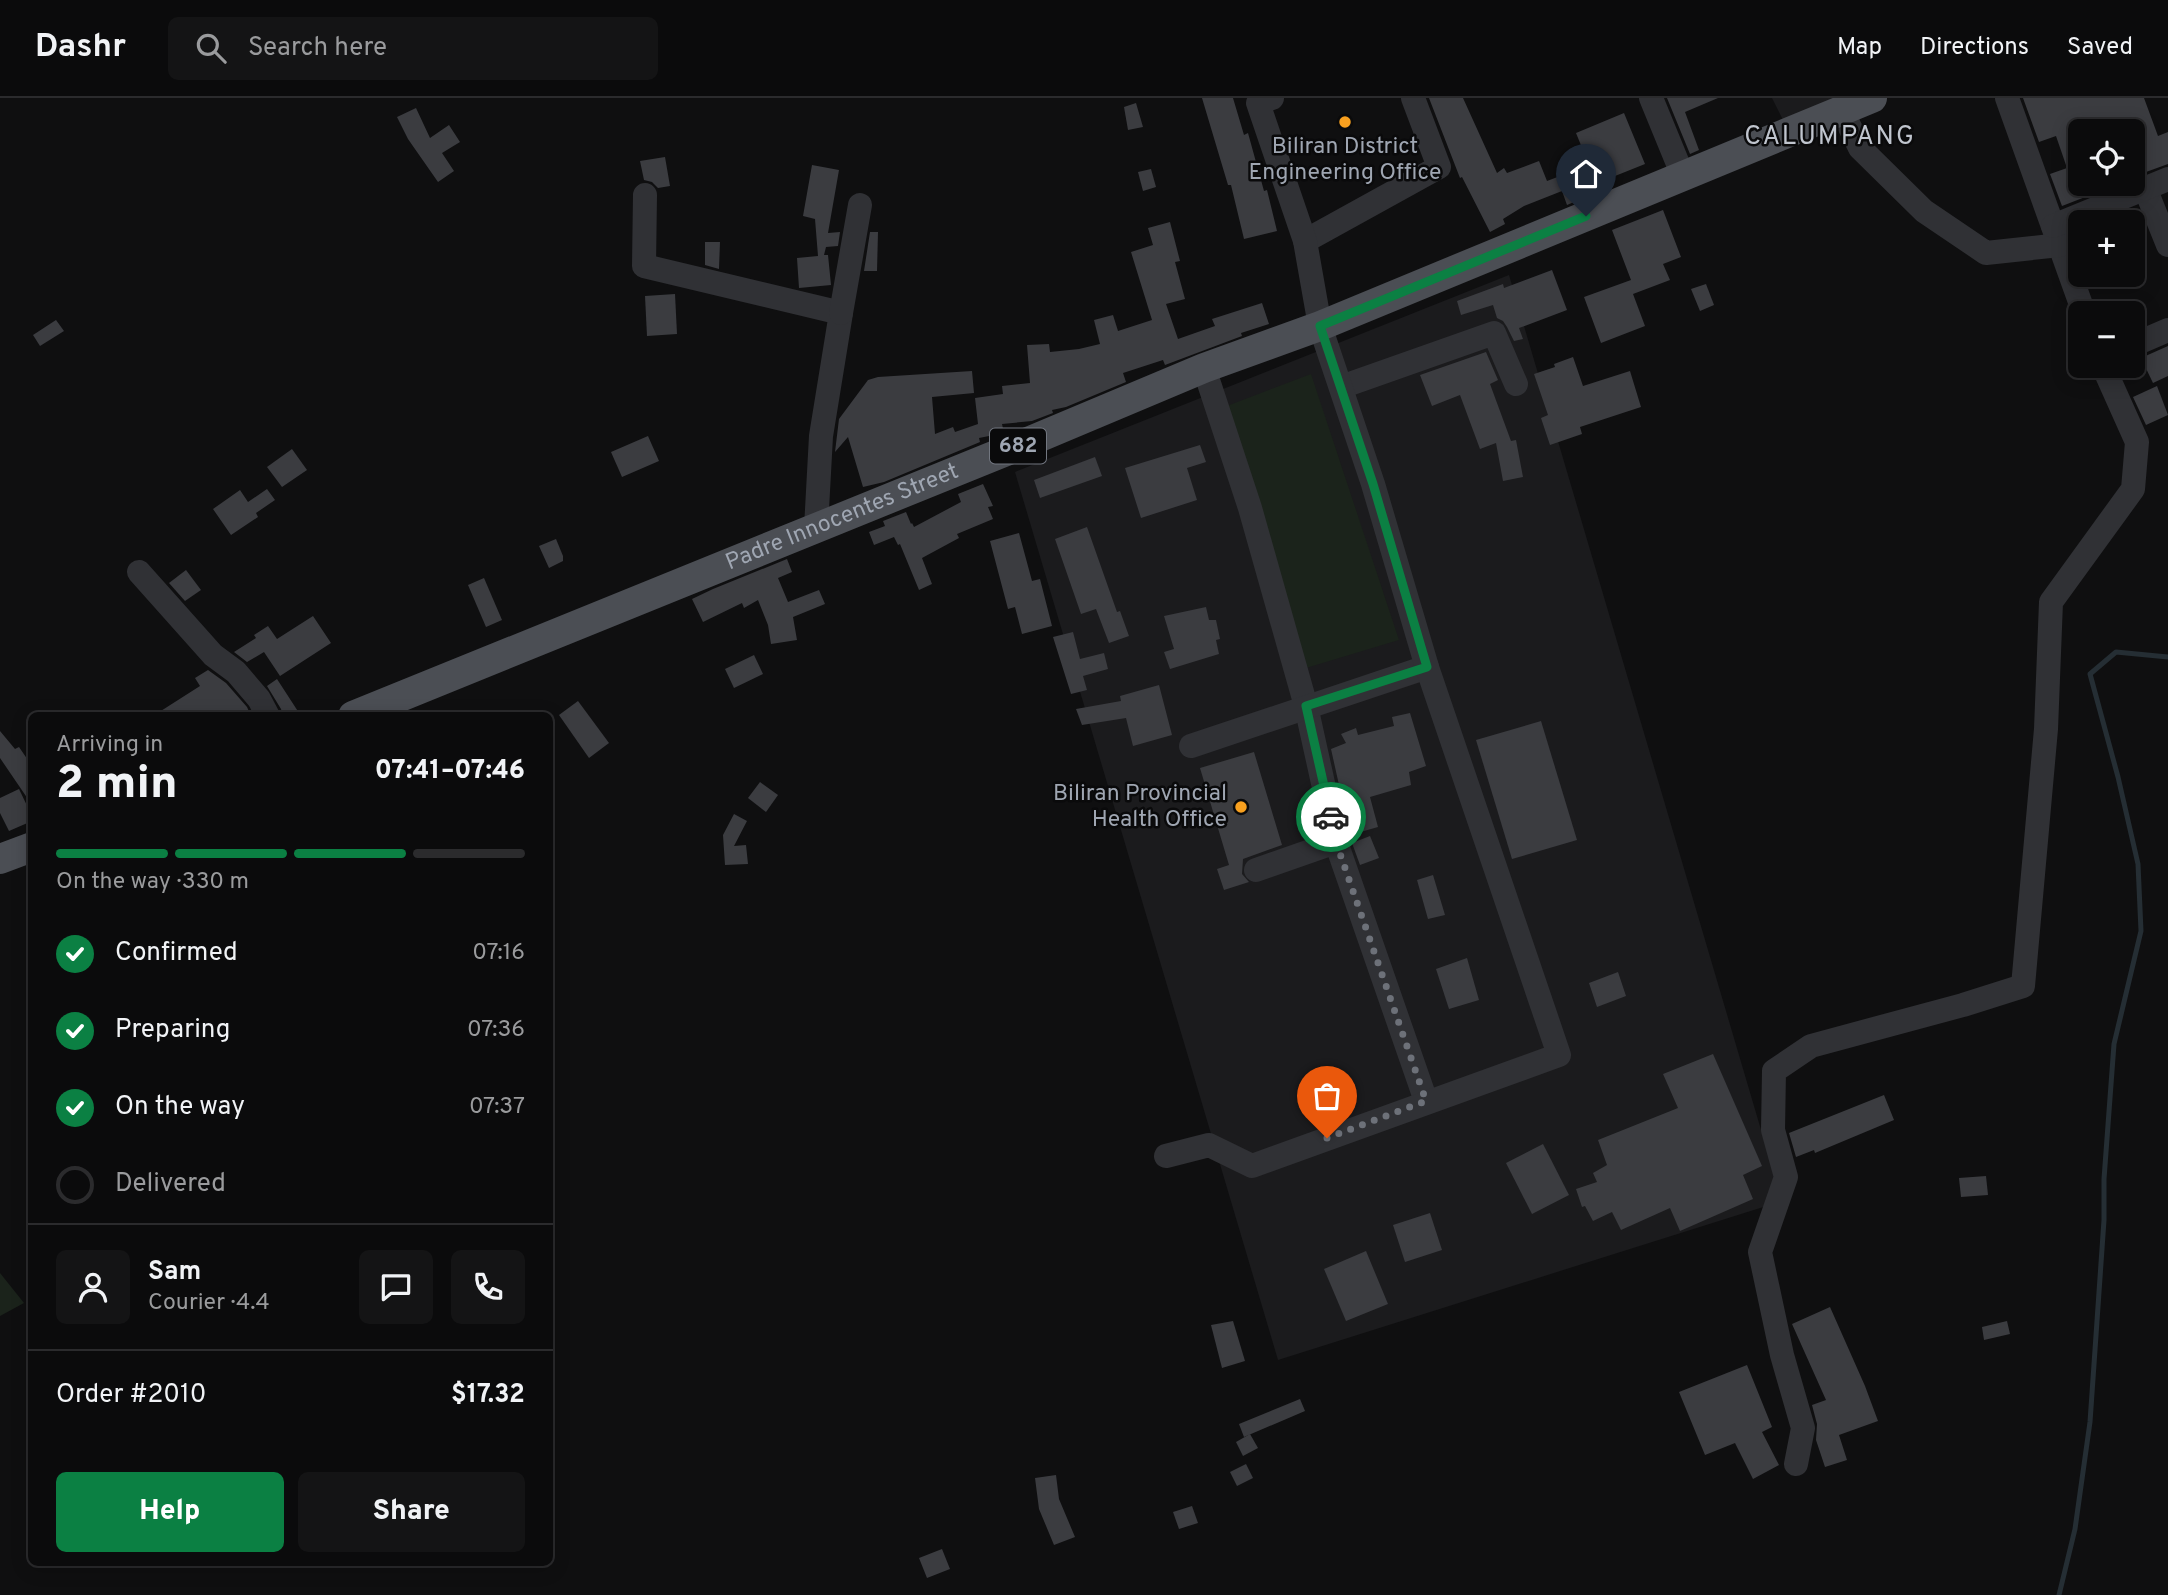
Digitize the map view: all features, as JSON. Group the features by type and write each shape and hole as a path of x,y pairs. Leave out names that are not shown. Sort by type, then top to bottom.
{"main road":[{"name":"682","path":"1683,176 1872,98"},
{"name":"Padre Innocentes Street","path":"364,712 1204,368 1320,326 1683,176"},
{"path":"0,859 28,848"}],"street":[{"path":"1166,1156 1209,1145 1252,1166 1559,1055 1427,667 1373,484 1320,326 1305,242 1258,103 1272,98"},
{"path":"1305,242 1439,167 1413,98"},
{"path":"1651,98 1683,176"},
{"path":"2007,98 2080,301"},
{"path":"1842,111 1860,148 1924,211 1986,253 2056,235 2130,196"},
{"path":"2168,179 2145,188 2168,245"},
{"path":"645,195 644,266 841,313"},
{"path":"816,528 821,436 860,205"},
{"path":"2145,340 2168,330"},
{"path":"1341,387 1494,333 1516,384"},
{"path":"1204,368 1250,509 1306,706 1336,842 1426,1101"},
{"path":"1796,1464 1803,1428 1782,1355 1760,1252 1786,1177 1773,1130 1774,1070 1811,1046 2023,986 2046,729 2051,602 2133,489 2137,442 2108,378"},
{"path":"139,572 213,655 236,672 259,699 266,712"},
{"path":"1191,746 1427,667"},
{"path":"1256,870 1336,842"}],"shaded area":[{"path":"1772,98 1837,98 1783,120"},
{"path":"1509,275 1782,1201 1278,1360 1015,472"},
{"path":"1311,374 1399,640 1306,668 1227,406"},
{"path":"0,1273 24,1303 0,1316"}],"building":[{"path":"1202,98 1233,98 1244,135 1248,133 1264,191 1267,190 1277,231 1244,239 1231,185 1228,185"},
{"path":"1429,98 1463,98 1497,173 1504,168 1507,173 1539,161 1547,181 1589,165 1576,133 1624,113 1645,164 1585,188 1588,196 1567,205 1562,191 1524,206 1503,219 1505,224 1490,232 1462,177 1460,178"},
{"path":"1667,98 1718,98 1685,112 1699,150 1690,154"},
{"path":"2023,98 2144,98 2158,136 2168,132 2168,164 2146,172 2145,119 2068,119 2068,196 2088,196 2062,206 2050,174 2067,168 2056,136 2039,142"},
{"path":"1136,103 1143,127 1128,130 1124,107"},
{"path":"416,108 430,138 449,125 460,142 442,153 454,171 438,182 408,139 397,117"},
{"path":"665,157 670,186 658,188 652,182 644,180 640,161"},
{"path":"812,165 839,170 828,233 840,232 838,246 826,247 824,255 828,255 831,285 799,288 797,258 818,256 815,219 803,216"},
{"path":"1151,169 1156,187 1143,191 1138,172"},
{"path":"1663,210 1681,257 1663,264 1670,280 1633,294 1645,326 1601,343 1584,297 1631,280 1612,230"},
{"path":"1170,222 1180,261 1175,262 1185,299 1166,304 1178,339 1215,326 1212,319 1262,303 1269,324 1165,365 1163,360 1123,373 1126,382 1066,407 1052,410 1053,413 1032,421 1002,424 1004,433 979,438 980,442 884,482 863,487 848,437 835,452 839,419 868,380 878,377 972,371 974,393 932,397 935,434 953,427 955,432 978,424 975,398 1003,394 1002,386 1030,383 1027,345 1049,344 1050,352 1079,349 1100,344 1094,320 1113,315 1118,331 1152,320 1131,252 1153,245 1148,228"},
{"path":"870,232 878,232 877,271 864,271"},
{"path":"705,242 720,242 719,269 705,265"},
{"path":"1552,270 1567,310 1519,328 1523,339 1514,341 1503,321 1497,318 1493,305 1461,315 1457,301 1503,284 1504,288"},
{"path":"1706,284 1714,305 1700,311 1691,289"},
{"path":"675,294 677,334 647,336 645,296"},
{"path":"56,320 64,331 40,346 33,335"},
{"path":"2168,346 2168,376 2153,383 2145,366 2145,356"},
{"path":"1486,352 1498,380 1490,384 1511,441 1516,440 1523,477 1503,481 1496,443 1480,449 1460,395 1432,406 1420,375"},
{"path":"1573,357 1583,386 1630,371 1641,407 1580,427 1582,434 1550,445 1541,418 1548,415 1534,374"},
{"path":"2157,386 2168,415 2146,425 2133,397"},
{"path":"648,436 659,461 622,477 611,452"},
{"path":"1200,445 1206,462 1187,468 1197,500 1141,518 1125,468"},
{"path":"292,449 307,470 282,487 267,467"},
{"path":"1095,457 1102,476 1040,498 1034,480"},
{"path":"983,484 993,506 988,507 993,519 957,534 959,538 922,558 932,584 919,590 900,544 898,545 894,537 874,545 869,532 885,526 883,521 906,512 914,527 961,502 958,494"},
{"path":"267,489 275,500 256,513 258,517 231,535 213,509 240,490 248,502"},
{"path":"1087,527 1117,612 1120,611 1129,636 1109,643 1096,609 1081,614 1055,539"},
{"path":"1019,533 1032,581 1040,579 1052,626 1022,634 1015,607 1008,609 990,541"},
{"path":"556,539 563,561 549,568 539,546"},
{"path":"787,559 792,572 778,578 788,602 819,590 825,604 793,617 797,640 771,644 768,625 758,600 744,608 742,603 703,622 692,599"},
{"path":"186,570 201,590 185,601 169,583"},
{"path":"484,578 502,620 486,627 468,585"},
{"path":"1206,607 1209,620 1216,620 1220,639 1216,640 1219,654 1170,669 1164,652 1174,649 1164,616"},
{"path":"313,616 331,643 280,676 264,652 247,662 234,652 256,638 254,635 268,626 277,639"},
{"path":"1073,632 1080,659 1104,653 1108,669 1083,676 1087,690 1071,694 1053,637"},
{"path":"754,655 763,674 734,688 725,669"},
{"path":"208,670 226,683 249,712 159,712 200,686 195,678"},
{"path":"277,679 298,712 282,712 267,686"},
{"path":"1159,685 1172,735 1133,746 1126,718 1082,725 1076,709 1121,701 1120,696"},
{"path":"578,701 609,743 589,758 559,715"},
{"path":"1410,713 1426,766 1409,772 1411,785 1370,797 1378,827 1357,833 1349,803 1345,804 1339,785 1331,749 1346,743 1341,734 1356,728 1358,735 1394,726 1392,717"},
{"path":"1541,721 1577,840 1512,859 1476,740"},
{"path":"0,731 15,749 19,747 28,760 28,799 0,758"},
{"name":"Biliran Provincial Health Office","path":"1254,752 1282,845 1243,859 1242,874 1249,882 1224,890 1217,869 1229,865 1200,768"},
{"path":"760,782 778,795 766,812 748,798"},
{"path":"19,789 28,808 28,823 9,831 0,813 0,798"},
{"path":"734,814 747,821 734,846 746,845 748,864 725,865 723,835"},
{"path":"1370,836 1379,858 1360,865 1352,843"},
{"path":"1433,875 1445,915 1428,919 1417,880"},
{"path":"1467,958 1479,1000 1449,1009 1436,969"},
{"path":"1618,972 1626,996 1597,1007 1589,983"},
{"path":"1713,1054 1762,1166 1743,1175 1753,1199 1680,1231 1670,1208 1621,1230 1612,1212 1593,1221 1585,1206 1582,1207 1576,1189 1597,1182 1593,1173 1607,1165 1598,1140 1678,1108 1663,1074"},
{"path":"1884,1095 1894,1120 1815,1153 1814,1150 1796,1157 1789,1133"},
{"path":"1543,1144 1569,1195 1532,1214 1506,1163"},
{"path":"1986,1176 1988,1195 1961,1197 1959,1178"},
{"path":"1430,1213 1442,1250 1405,1262 1393,1225"},
{"path":"1366,1251 1388,1304 1346,1321 1324,1269"},
{"path":"1830,1307 1878,1421 1839,1435 1847,1460 1825,1467 1816,1440 1817,1424 1812,1405 1826,1400 1792,1324"},
{"path":"1233,1321 1245,1361 1222,1368 1211,1325"},
{"path":"2007,1321 2010,1334 1984,1340 1982,1327"},
{"path":"1747,1365 1772,1427 1762,1432 1779,1465 1753,1479 1735,1443 1705,1455 1679,1392"},
{"path":"1300,1399 1305,1411 1244,1437 1239,1424"},
{"path":"1250,1434 1258,1448 1243,1456 1236,1442"},
{"path":"1246,1464 1253,1478 1237,1486 1230,1472"},
{"path":"1056,1475 1059,1499 1075,1537 1054,1545 1039,1509 1035,1478"},
{"path":"1192,1506 1198,1523 1179,1529 1173,1512"},
{"path":"942,1549 950,1569 927,1578 919,1558"}],"waterway":[{"path":"2059,1595 2075,1529 2090,1422 2114,1044 2141,931 2138,864 2090,674 2116,652 2168,657"}],"way so far":[{"path":"1327,1138 1426,1101 1336,842 1331,817"}],"place":[{"name":"Biliran District Engineering Office","path":"1345,122"},
{"name":"Biliran Provincial Health Office","path":"1241,807"}],"district":[{"name":"CALUMPANG","path":"1830,137"}],"route":[{"path":"1331,817 1306,706 1427,667 1373,484 1320,326 1586,216"}]}
